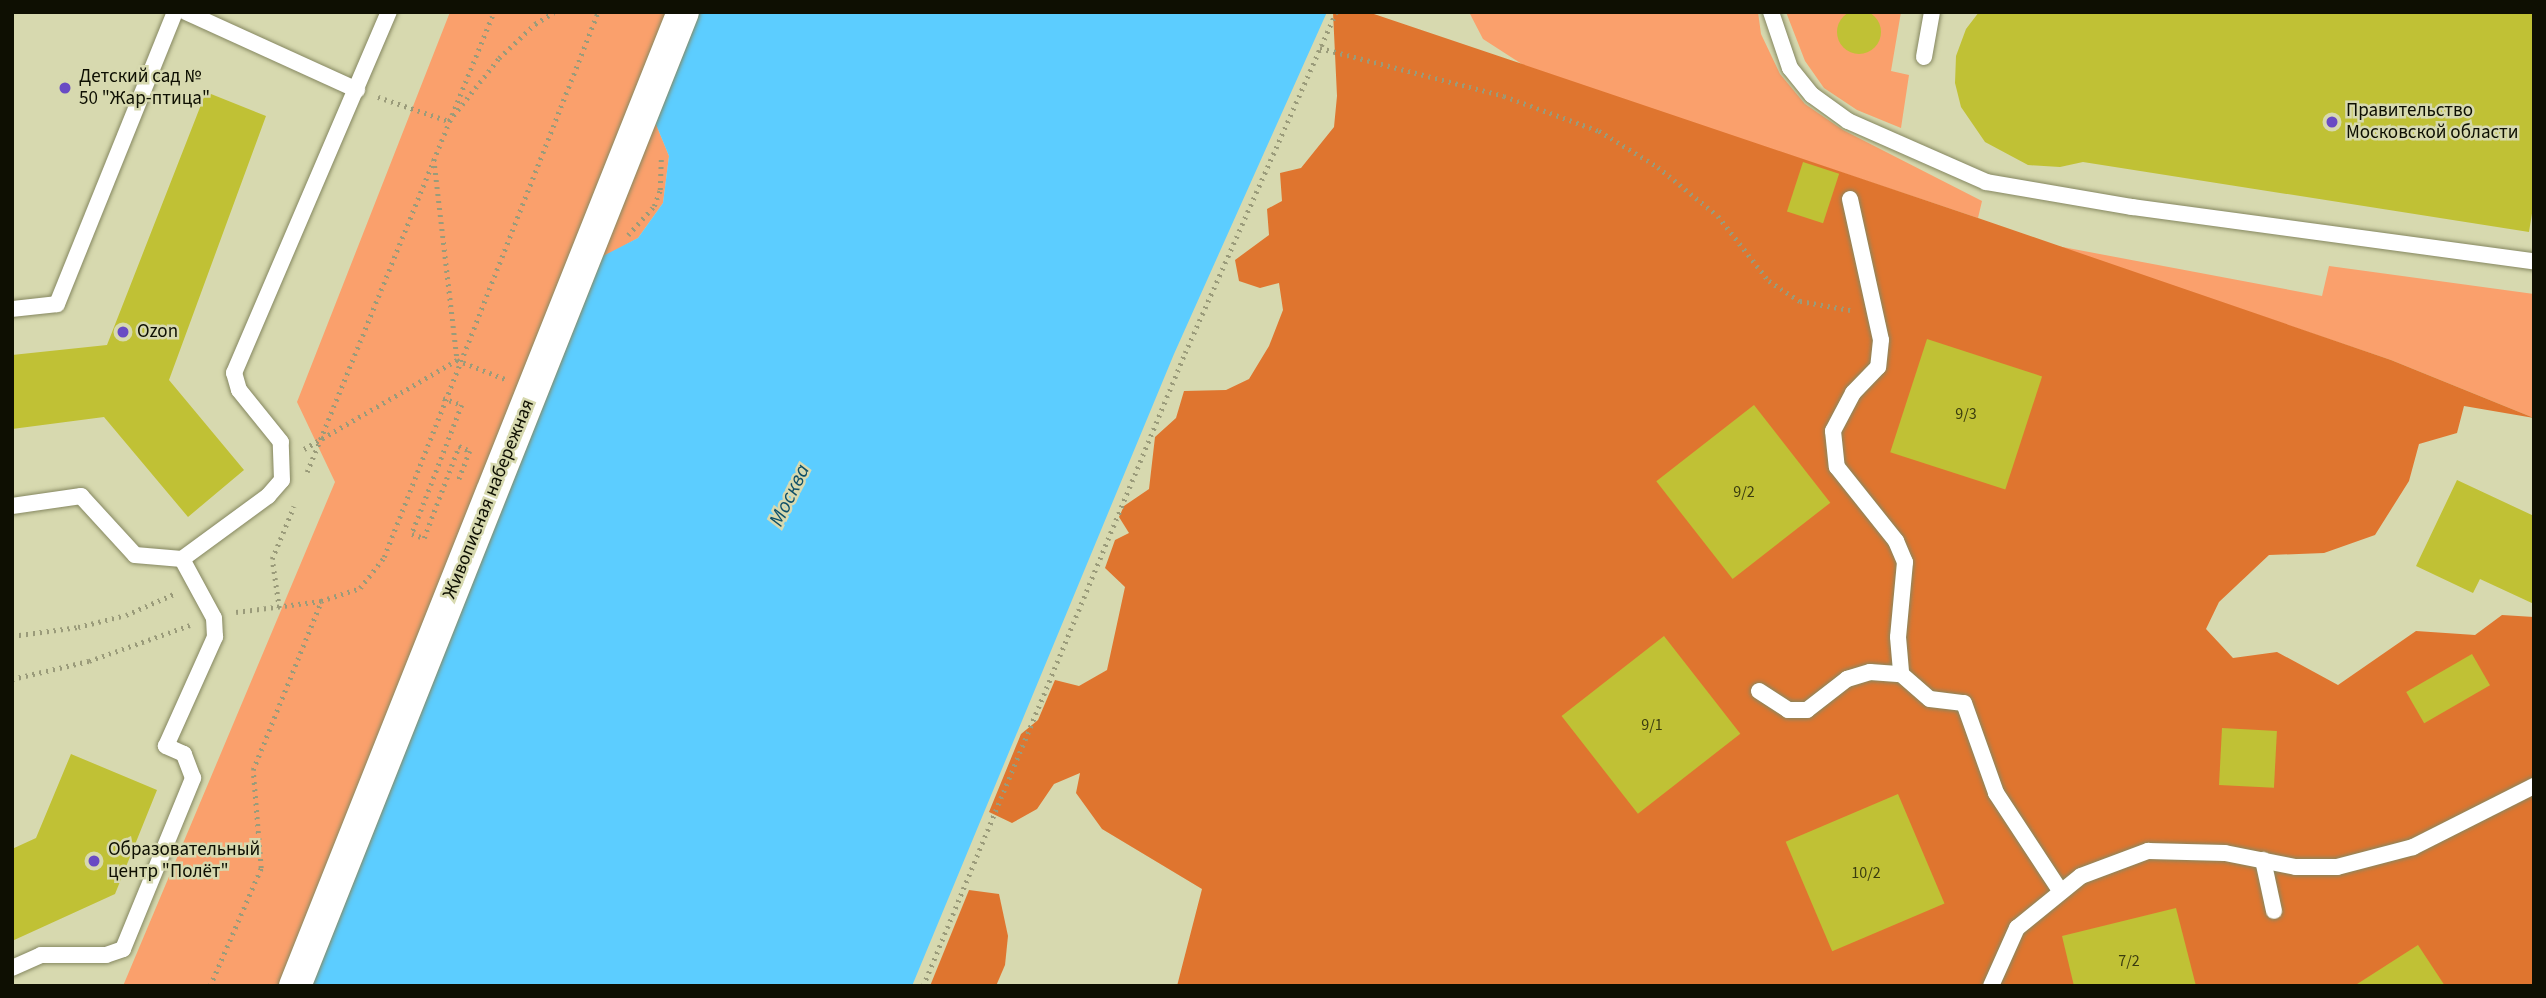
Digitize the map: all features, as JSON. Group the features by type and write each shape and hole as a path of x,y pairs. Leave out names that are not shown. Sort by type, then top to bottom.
{"street":[{"name":"Живописная набережная","path":"295,986 683,12"}],"lane":[{"path":"12,309 57,304 175,12"},
{"path":"186,12 357,90"},
{"path":"12,506 81,496 135,555 182,559 268,496 282,480 284,460 281,442 239,390 234,373 389,12"},
{"path":"1772,12 1790,68 1812,95 1849,121 1986,182 2132,207 2534,261"},
{"path":"1924,57 1932,12"},
{"path":"1850,199 1881,340 1878,366 1853,393 1833,431 1837,467 1896,541 1905,562 1898,637 1901,674"},
{"path":"12,968 41,955 106,955 123,949 193,778 184,754 166,746 215,638 214,618 182,559"},
{"path":"1759,691 1788,710 1807,710 1847,679 1870,671 1901,674 1930,699 1964,704 1996,793 2061,892"},
{"path":"1991,986 2017,928 2081,876 2148,851 2225,853 2296,867 2337,867 2413,847 2534,786"},
{"path":"2263,860 2274,911"}],"path":[{"path":"306,476 494,12"},
{"path":"449,121 499,58 535,24 554,12"},
{"path":"12,679 89,661 156,634 214,618 321,601 360,588 384,556 457,360 598,12"},
{"path":"923,986 1185,353 1336,12"},
{"path":"1320,48 1504,96 1599,131 1658,167 1718,216 1769,281 1800,300 1876,315"},
{"path":"357,90 449,121"},
{"path":"434,158 457,360"},
{"path":"457,360 532,390"},
{"path":"284,460 457,360"},
{"path":"443,398 462,405 412,534 424,538 459,446 470,451 456,488"},
{"path":"279,608 272,559 296,500"},
{"path":"12,636 78,627 126,615 195,585"},
{"path":"210,986 261,868 253,770 321,601"}],"shaded area":[{"path":"450,12 696,12 653,117 669,156 663,203 638,238 603,257 309,986 123,986 335,482 297,402"},
{"path":"1333,12 1368,12 1978,218 2391,360 2534,418 2464,406 2457,433 2419,444 2409,481 2375,535 2324,553 2269,555 2219,602 2206,629 2233,658 2277,652 2338,685 2416,631 2475,635 2502,615 2534,617 2534,986 1177,986 1202,889 1102,829 1076,793 1080,773 1054,784 1037,809 1012,823 989,812 1021,734 1038,720 1055,680 1079,686 1107,670 1125,587 1105,568 1115,540 1129,533 1119,517 1124,506 1149,489 1155,437 1176,418 1184,391 1226,390 1249,379 1269,346 1283,310 1279,283 1260,288 1239,281 1235,260 1269,235 1267,209 1282,201 1280,173 1301,168 1334,127 1337,96"},
{"path":"1469,12 1758,12 1761,34 1780,74 1805,104 1843,130 1982,201 1978,218 1528,68 1483,39"},
{"path":"1786,12 1901,12 1891,71 1909,75 1901,128 1857,110 1824,88 1805,61"},
{"path":"2052,245 2322,296 2329,266 2534,294 2534,418 2391,360"},
{"path":"969,890 999,894 1008,936 1005,965 996,986 930,986"}],"water":[{"name":"Москва","path":"696,12 1327,12 1174,354 912,986 309,986 603,256 638,238 663,203 669,156 653,117"}],"building":[{"path":"1859,10 1868,11 1875,16 1880,23 1880,41 1875,48 1868,53 1859,54 1850,53 1843,48 1838,41 1837,32 1838,23 1843,16 1850,11"},
{"name":"Правительство Московской области","path":"1979,12 2534,12 2534,201 2529,232 2083,162 2060,167 2028,165 1985,142 1961,107 1955,83 1956,56 1966,29"},
{"path":"206,92 266,116 169,380 244,470 188,517 104,417 12,429 12,355 107,345"},
{"path":"1803,162 1839,174 1823,223 1787,211"},
{"path":"1927,339 2042,376 2005,490 1890,452"},
{"path":"1754,405 1830,503 1733,579 1656,481"},
{"path":"2457,480 2534,516 2534,604 2480,579 2473,593 2416,566"},
{"path":"1664,636 1740,734 1638,814 1562,716"},
{"path":"2472,654 2490,685 2424,723 2406,692"},
{"path":"2222,728 2277,731 2274,788 2219,785"},
{"path":"71,754 157,790 115,894 12,941 12,849 36,838"},
{"path":"1898,794 1944,904 1832,951 1786,842"},
{"path":"2176,908 2196,986 2074,986 2062,936"},
{"path":"2418,945 2445,986 2354,986"}],"place":[{"name":"Детский сад № 50 \"Жар-птица\"","path":"65,88"},
{"name":"Правительство Московской области","path":"2332,122"},
{"name":"Ozon","path":"123,332"},
{"name":"Образовательный центр \"Полёт\"","path":"94,861"}]}
